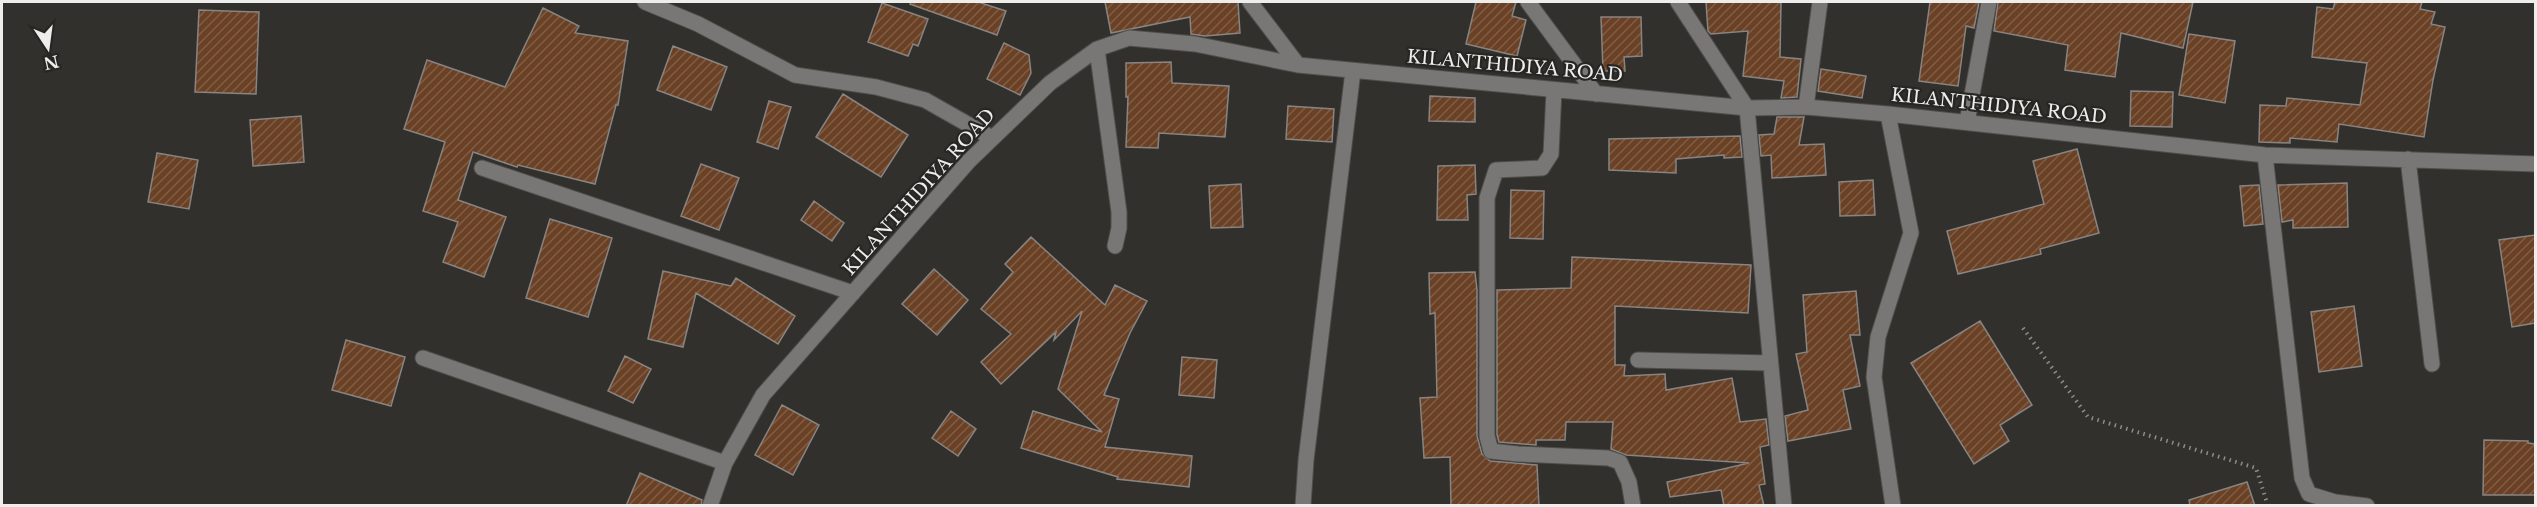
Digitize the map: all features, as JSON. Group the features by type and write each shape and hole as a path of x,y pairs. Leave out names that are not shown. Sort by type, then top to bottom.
{"street":[{"path":"645,2 698,24 795,75 876,87 925,100 992,138"},
{"path":"1250,2 1298,65"},
{"path":"1528,2 1596,94"},
{"path":"1678,2 1747,108 1784,506"},
{"path":"1806,107 1820,2"},
{"path":"1967,122 1989,2"},
{"name":"KILANTHIDIYA ROAD","path":"710,506 725,463 764,395 969,161 1050,83 1097,49 1129,38 1195,44 1298,65 1747,108 1806,107 1888,114 2265,155 2535,164"},
{"path":"1097,49 1119,212 1119,228 1115,246"},
{"path":"1304,506 1305,460 1353,70"},
{"path":"1554,91 1551,154 1542,168 1496,170 1487,198 1487,436 1491,451 1608,458 1620,462 1629,482 1633,506"},
{"path":"1888,114 1911,233 1878,337 1874,377 1893,506"},
{"path":"2265,155 2302,478 2309,494 2335,502 2367,506"},
{"path":"2408,159 2432,364"},
{"path":"482,168 853,293"},
{"path":"423,358 725,463"},
{"path":"1638,360 1770,363"}],"path":[{"path":"2023,328 2088,417 2256,468 2268,506"}],"building":[{"path":"911,2 978,2 1006,11 997,35 910,4"},
{"path":"1105,2 1238,2 1240,33 1205,36 1191,34 1190,17 1111,33"},
{"path":"1476,2 1516,2 1512,16 1526,20 1517,56 1466,44"},
{"path":"1706,2 1781,2 1780,57 1801,59 1797,97 1781,98 1784,81 1743,76 1748,31 1711,34 1708,31"},
{"path":"1930,2 1979,2 1974,28 1966,26 1958,86 1919,81"},
{"path":"1998,2 2193,2 2183,48 2121,33 2115,77 2065,70 2068,45 1994,31"},
{"path":"2335,2 2422,2 2420,9 2435,12 2431,24 2445,27 2433,80 2424,137 2339,124 2337,142 2290,138 2290,143 2259,142 2260,105 2286,106 2287,98 2360,105 2367,63 2312,57 2317,7 2333,9"},
{"path":"882,3 928,19 918,46 913,44 908,56 868,42"},
{"path":"543,8 579,26 575,33 628,41 618,105 616,105 595,184 518,165 517,167 473,152 458,200 506,217 484,277 443,262 458,222 423,211 445,142 404,129 427,60 505,87"},
{"path":"199,10 259,12 256,94 195,92"},
{"path":"1601,17 1641,17 1642,56 1624,57 1625,71 1603,71"},
{"path":"2189,34 2235,41 2225,103 2179,95"},
{"path":"1004,43 1029,55 1031,73 1020,95 987,79"},
{"path":"673,46 727,67 711,110 657,90"},
{"path":"1171,62 1172,83 1229,86 1225,137 1159,133 1158,148 1126,147 1128,97 1126,97 1126,63"},
{"path":"1821,69 1866,76 1862,98 1818,91"},
{"path":"2131,91 2173,92 2172,127 2130,126"},
{"path":"843,94 908,135 881,177 816,137"},
{"path":"1430,96 1475,98 1475,122 1429,121"},
{"path":"769,101 791,107 778,149 757,142"},
{"path":"1288,106 1334,109 1332,142 1286,139"},
{"path":"301,116 304,162 253,166 250,120"},
{"path":"1777,117 1804,117 1799,145 1824,144 1826,175 1772,178 1771,155 1761,156 1759,135 1774,134"},
{"path":"1740,136 1742,157 1724,158 1724,155 1676,159 1676,173 1609,170 1609,139"},
{"path":"2077,149 2099,233 2040,249 2041,254 1958,274 1947,231 2044,204 2033,161"},
{"path":"157,153 198,160 189,209 148,202"},
{"path":"701,164 739,178 719,230 681,216"},
{"path":"1475,165 1476,194 1467,195 1468,220 1437,220 1438,166"},
{"path":"1873,180 1875,215 1840,216 1839,182"},
{"path":"2347,183 2348,227 2293,228 2293,220 2282,222 2278,185"},
{"path":"1241,184 1243,227 1211,228 1209,186"},
{"path":"2259,185 2263,224 2244,226 2240,186"},
{"path":"1511,190 1544,191 1543,239 1510,238"},
{"path":"814,201 844,223 832,241 801,220"},
{"path":"550,219 612,238 588,317 526,298"},
{"path":"2535,235 2535,323 2512,327 2499,240"},
{"path":"1031,237 1105,305 1115,285 1147,301 1130,333 1104,395 1119,399 1105,447 1192,456 1189,487 1117,479 1118,477 1021,448 1033,411 1102,432 1058,389 1082,311 1054,340 1056,332 1001,384 981,362 1011,334 981,309 1013,272 1005,264"},
{"path":"1572,257 1751,265 1748,313 1615,306 1615,365 1625,365 1624,376 1665,374 1666,390 1732,378 1740,422 1766,419 1769,445 1760,447 1765,484 1759,485 1764,506 1724,506 1721,490 1670,497 1667,482 1749,463 1626,455 1611,449 1613,422 1566,422 1565,440 1536,440 1536,445 1499,442 1497,435 1497,290 1571,288"},
{"path":"934,269 968,300 937,335 902,304"},
{"path":"663,271 731,286 736,278 795,316 778,344 696,293 683,347 648,339"},
{"path":"1475,272 1477,436 1482,454 1490,461 1537,465 1539,506 1451,506 1450,457 1424,458 1420,398 1437,397 1435,313 1430,314 1429,273"},
{"path":"1856,291 1860,335 1850,335 1860,386 1843,390 1851,429 1788,441 1785,416 1808,410 1796,354 1807,352 1803,295"},
{"path":"2354,306 2362,366 2319,372 2311,312"},
{"path":"1980,321 2032,405 2000,425 2009,441 1974,464 1911,363"},
{"path":"346,340 405,357 391,406 332,390"},
{"path":"625,356 651,369 633,403 608,391"},
{"path":"1182,357 1217,360 1214,398 1179,395"},
{"path":"782,405 819,425 793,475 755,455"},
{"path":"951,411 976,429 958,456 932,438"},
{"path":"2484,440 2528,441 2528,443 2535,444 2535,495 2483,495"},
{"path":"640,473 702,500 701,506 626,506"},
{"path":"2247,482 2255,506 2190,506 2189,500"}]}
